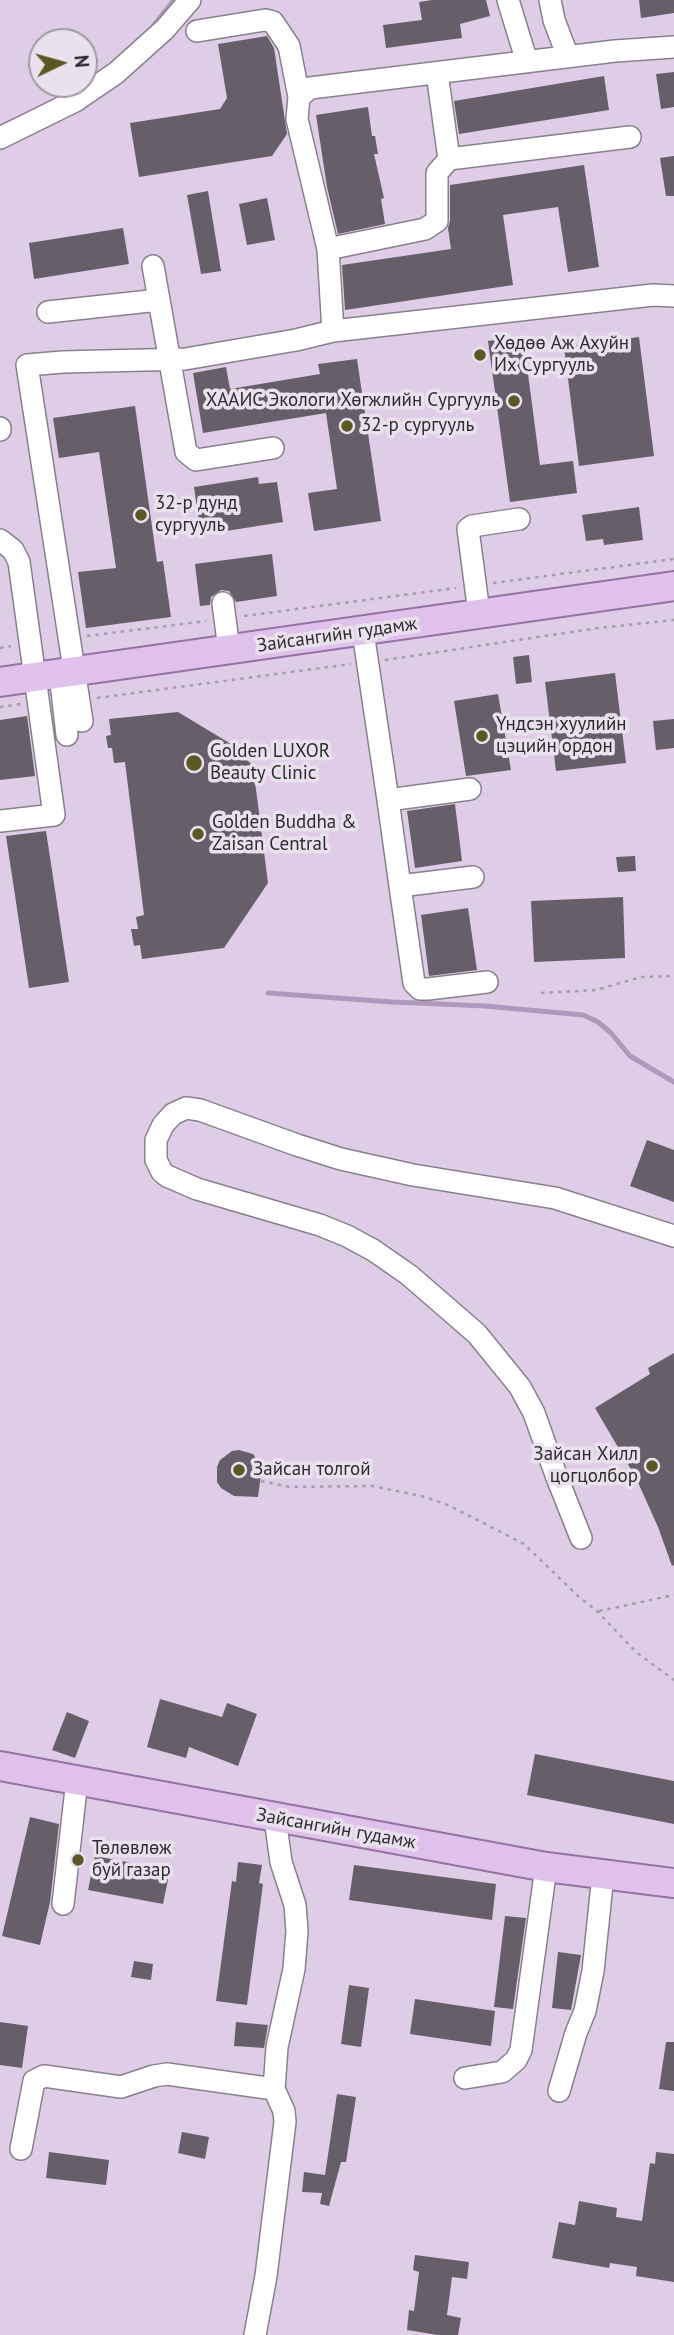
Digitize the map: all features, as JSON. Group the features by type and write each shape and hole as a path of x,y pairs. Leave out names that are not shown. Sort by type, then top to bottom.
{"main road":[{"name":"Зайсангийн гудамж","path":"0,682 52,681 229,650 363,632 477,599 674,586"},
{"name":"Зайсангийн гудамж","path":"0,1766 546,1867 674,1883"}],"street":[{"path":"0,138 75,101 116,73 157,37 190,0"},
{"path":"508,0 527,62"},
{"path":"550,0 554,20 568,57"},
{"path":"197,31 265,20 273,22 289,46 299,97 297,119 328,249 333,331"},
{"path":"299,97 310,88 674,47"},
{"path":"437,73 449,159"},
{"path":"328,249 425,229 432,225 437,221 437,173 449,159 630,137"},
{"path":"153,266 186,452 196,460 273,448"},
{"path":"0,821 54,815 52,681 68,639 27,365 169,360 286,342 333,331 664,295"},
{"path":"48,312 159,300"},
{"path":"477,599 468,529 472,526 519,519"},
{"path":"0,540 13,550 19,562 31,643 76,719"},
{"path":"224,611 229,650"},
{"path":"363,632 414,983 420,989 429,989 486,982"},
{"path":"52,681 76,719"},
{"path":"388,800 471,789"},
{"path":"400,886 473,877"},
{"path":"581,1538 534,1413 514,1378 477,1334 410,1275 347,1236 296,1217 197,1189 167,1176 156,1160 156,1140 163,1125 173,1114 186,1108 200,1110 341,1159 413,1175 555,1198 674,1236"},
{"path":"63,1904 78,1780"},
{"path":"255,2335 266,2276 285,2122 284,2111 274,2089 277,2047 294,1969 297,1931 295,1905 281,1862 275,1818"},
{"path":"465,2078 502,2072 516,2060 521,2050 546,1867"},
{"path":"559,2091 585,2011 593,1970 603,1875"},
{"path":"21,2149 34,2081 44,2076 121,2087 167,2074 274,2089"}],"path":[{"path":"68,639 224,611 477,599 674,559"},
{"path":"76,719 367,662 598,628 674,620"},
{"path":"0,648 31,643"},
{"path":"0,707 52,681"},
{"path":"541,993 596,990 641,977 674,976"},
{"path":"261,1481 290,1487 372,1486 426,1497 450,1506 524,1544 598,1612 636,1652 674,1680"},
{"path":"598,1612 674,1595"}],"shaded area":[{"path":"0,0 674,0 674,2335 0,2335"}],"building":[{"path":"486,0 490,16 460,24 462,38 386,48 383,25 422,20 419,2"},
{"path":"639,0 674,0 674,13 641,18"},
{"path":"267,36 274,48 287,134 272,156 139,177 130,123 220,109 227,98 218,44"},
{"path":"674,72 674,107 661,109 656,74"},
{"path":"604,76 609,110 459,134 454,101"},
{"path":"368,107 372,136 375,136 378,154 374,154 384,198 381,199 385,224 338,234 327,187 316,115"},
{"path":"674,156 674,196 666,196 660,158"},
{"path":"584,165 599,267 568,272 558,207 503,215 513,285 345,310 342,265 451,249 448,228 450,185"},
{"path":"208,191 221,271 201,274 187,195"},
{"path":"267,198 275,240 247,245 239,204"},
{"path":"123,228 129,264 34,279 29,243"},
{"name":"ХААИС Экологи Хөгжлийн Сургууль","path":"523,336 540,465 573,461 577,493 510,502 488,341"},
{"path":"639,337 654,456 579,466 564,347"},
{"path":"357,359 381,521 314,531 308,493 337,489 326,413 203,433 193,373 226,367 230,389 320,374 318,364"},
{"path":"135,406 157,562 163,561 171,617 86,628 78,572 116,568 99,452 59,458 53,418"},
{"path":"258,477 259,484 277,482 283,522 201,535 194,487"},
{"path":"639,507 643,540 604,545 603,539 586,541 582,515"},
{"path":"272,554 277,596 236,602 229,591 221,590 211,597 210,605 200,606 195,564"},
{"path":"529,655 532,682 516,684 513,657"},
{"path":"615,673 626,763 556,771 545,682"},
{"name":"Үндсэн хуулийн цэцийн ордон","path":"498,694 511,770 466,776 454,701"},
{"name":"Golden Buddha & Zaisan Central","path":"178,712 231,744 253,766 268,883 224,948 142,959 140,945 134,946 131,929 138,929 136,917 144,915 125,762 114,763 112,748 108,748 106,736 111,735 109,719"},
{"path":"27,716 35,776 0,780 0,720"},
{"path":"674,719 674,748 656,750 653,721"},
{"path":"455,804 462,861 415,868 407,811"},
{"path":"46,831 69,982 29,988 6,836"},
{"path":"635,856 636,871 618,872 616,857"},
{"path":"623,897 625,958 534,962 531,901"},
{"path":"468,908 477,970 429,976 421,915"},
{"path":"647,1140 674,1150 674,1202 630,1186"},
{"name":"Зайсан Хилл цогцолбор","path":"674,1353 672,1566 636,1478 595,1408 650,1374 648,1368"},
{"name":"Зайсан толгой","path":"232,1451 253,1454 262,1467 258,1497 234,1496 217,1482 220,1460"},
{"path":"160,1699 222,1717 227,1703 257,1714 238,1766 189,1747 186,1758 147,1747"},
{"path":"67,1712 89,1721 75,1758 52,1750"},
{"path":"535,1754 674,1781 674,1824 527,1795"},
{"path":"30,1817 59,1824 50,1902 40,1945 2,1936"},
{"path":"95,1856 170,1870 163,1904 88,1890"},
{"path":"238,1862 262,1865 259,1883 263,1884 247,2005 216,2001 232,1881 236,1882"},
{"path":"354,1865 496,1884 492,1920 349,1900"},
{"path":"505,1916 526,1918 513,2009 494,2007"},
{"path":"558,1952 581,1955 571,2010 552,2008"},
{"path":"134,1961 153,1964 151,1980 131,1977"},
{"path":"349,1985 369,1988 361,2047 341,2044"},
{"path":"415,1999 495,2011 491,2046 410,2034"},
{"path":"0,2022 28,2026 22,2068 0,2065"},
{"path":"236,2022 268,2025 264,2048 234,2046"},
{"path":"666,2042 674,2042 674,2091 659,2089"},
{"path":"337,2094 356,2097 346,2162 341,2162 329,2206 320,2204 322,2193 302,2192 304,2172 325,2175"},
{"path":"182,2132 209,2137 205,2159 178,2153"},
{"path":"49,2152 109,2160 106,2185 46,2178"},
{"path":"656,2152 674,2154 674,2282 636,2276 637,2267 610,2263 609,2268 552,2258 559,2222 575,2225 579,2201 617,2208 616,2217 642,2221 650,2163 655,2164"},
{"path":"415,2255 469,2262 467,2279 452,2277 447,2315 461,2318 458,2335 407,2330 409,2310 414,2311 419,2272 413,2270"}],"waterway":[{"path":"154,25 174,0"},
{"path":"268,993 485,1006 583,1015 598,1022 611,1033 630,1056 674,1082"}],"place":[{"name":"Хөдөө Аж Ахуйн Их Сургууль","path":"480,355"},
{"name":"ХААИС Экологи Хөгжлийн Сургууль","path":"514,401"},
{"name":"32-р сургууль","path":"347,426"},
{"name":"32-р дунд сургууль","path":"141,515"},
{"name":"Үндсэн хуулийн цэцийн ордон","path":"482,736"},
{"name":"Golden LUXOR Beauty Clinic","path":"194,763"},
{"name":"Golden Buddha & Zaisan Central","path":"198,834"},
{"name":"Зайсан Хилл цогцолбор","path":"652,1466"},
{"name":"Зайсан толгой","path":"239,1470"},
{"name":"Төлөвлөж буй газар","path":"78,1860"}]}
